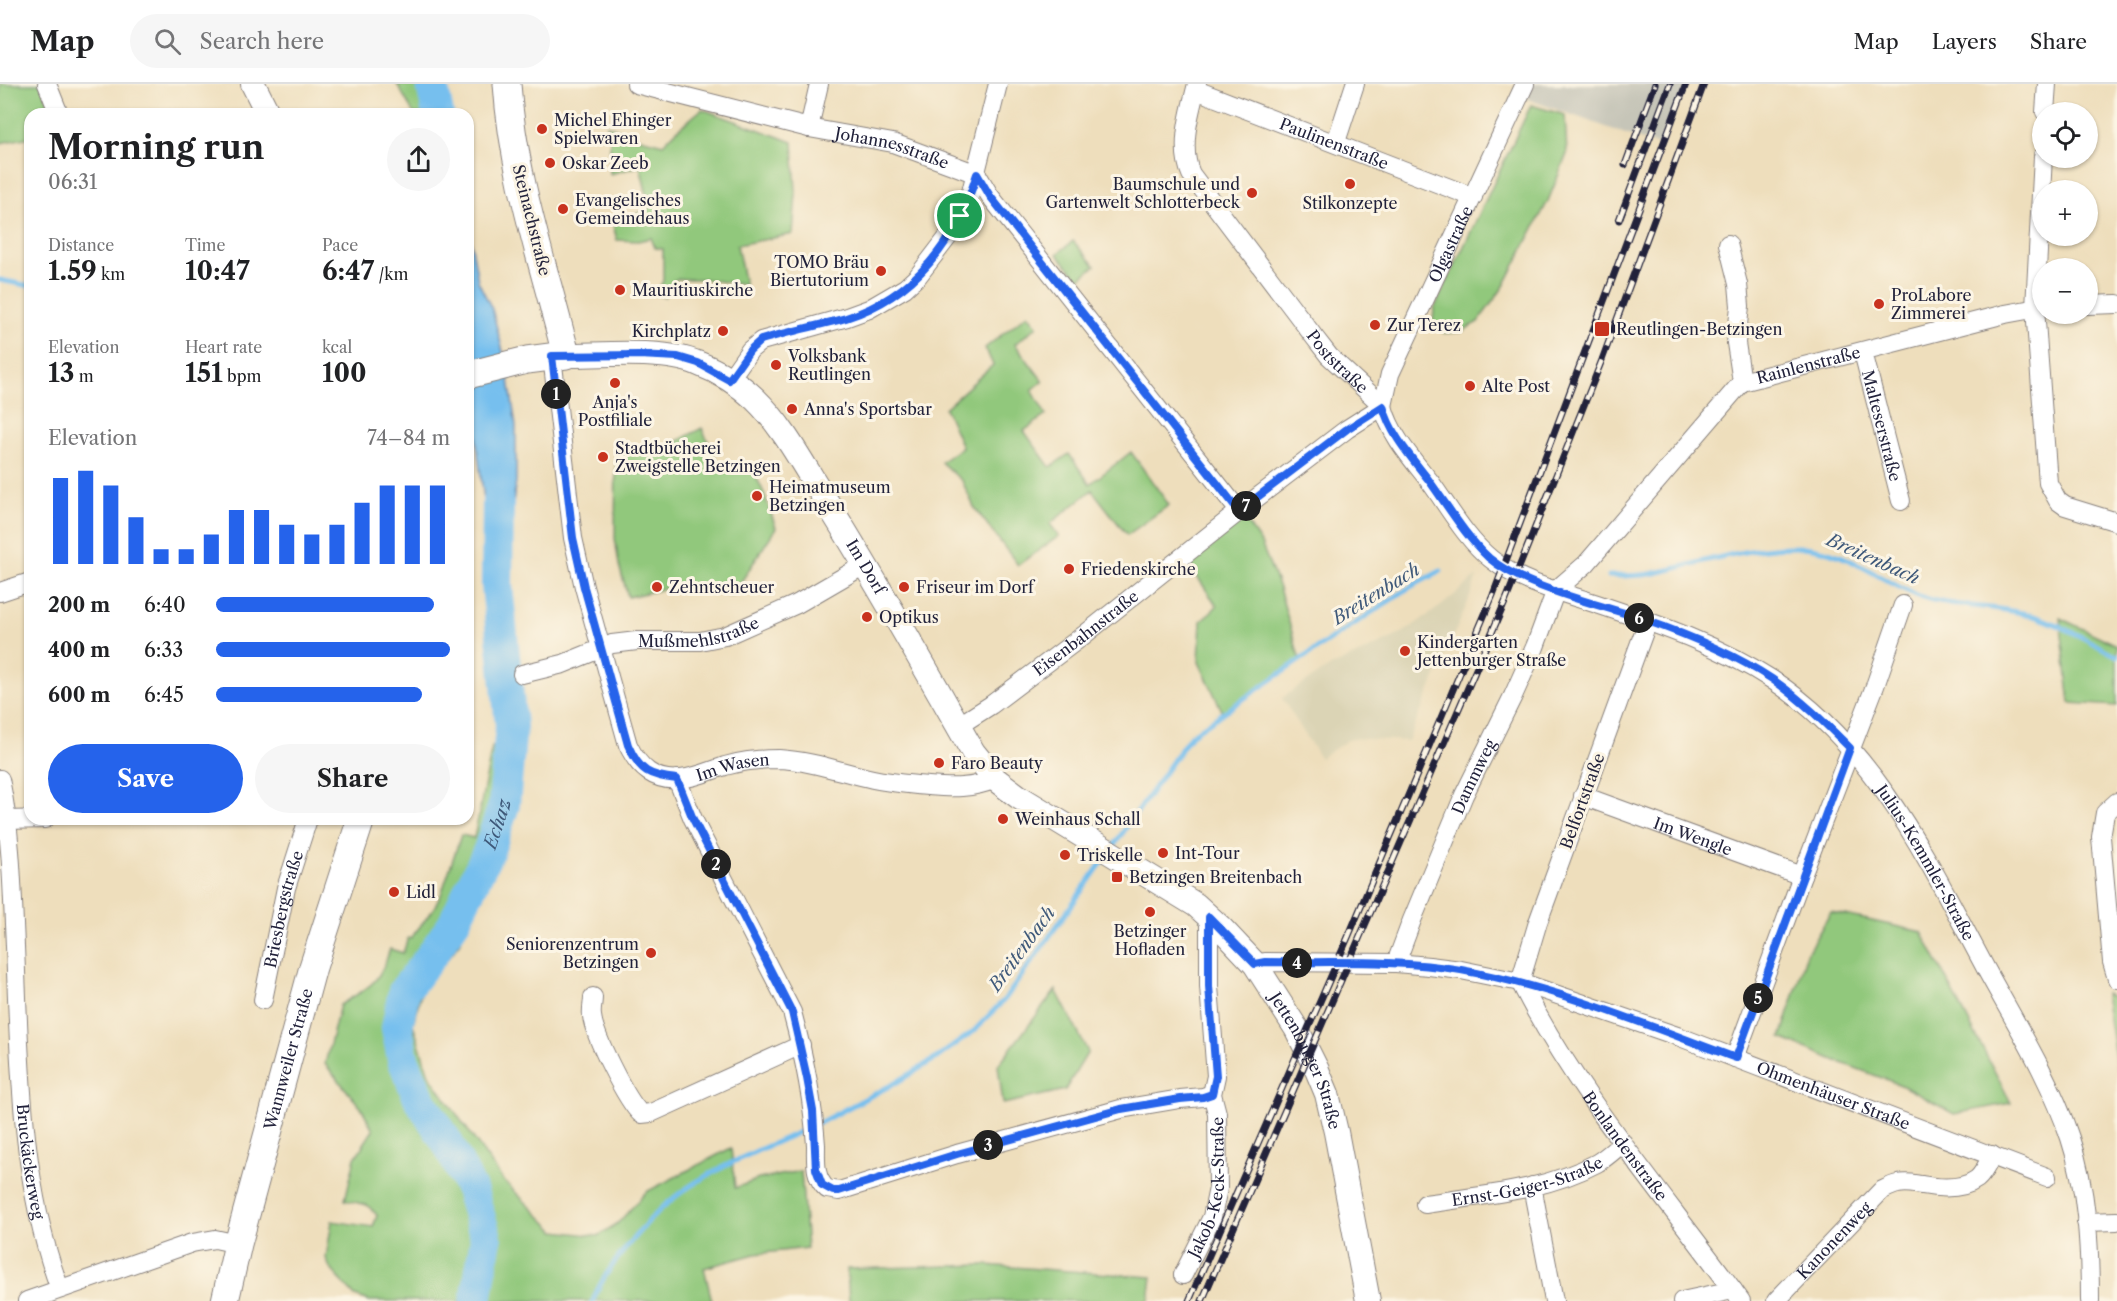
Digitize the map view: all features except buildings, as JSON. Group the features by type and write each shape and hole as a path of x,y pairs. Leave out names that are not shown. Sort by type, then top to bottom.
{"main road":[{"name":"Steinachstraße","path":"507,84 510,122 522,187 559,356"},
{"name":"Im Dorf","path":"474,373 510,363 559,356"},
{"name":"Wannweiler Straße","path":"225,1301 238,1244 313,967 359,825"}],"street":[{"path":"47,84 57,108"},
{"path":"253,84 265,108"},
{"name":"Johannesstraße","path":"636,84 808,128 892,143 977,174"},
{"path":"808,128 819,84"},
{"path":"729,380 750,350 761,340 869,309 905,288 931,262 951,233 971,192 998,84"},
{"path":"1336,142 1355,84"},
{"name":"Olgastraße","path":"1383,406 1390,374 1525,84"},
{"path":"2046,102 2047,84"},
{"name":"Paulinenstraße","path":"1197,87 1473,197"},
{"name":"Poststraße","path":"1197,87 1188,128 1186,152 1186,164 1191,174 1329,356 1383,406 1385,416 1398,439 1475,543 1490,558 1508,570 1556,590"},
{"path":"2040,258 2043,168"},
{"path":"977,174 990,196 1239,511"},
{"path":"1728,244 1738,284 1740,306 1736,344 1742,382"},
{"path":"2098,305 2117,304"},
{"name":"Rainlenstraße","path":"1556,590 1586,564 1742,382 2005,314 2032,309"},
{"path":"2040,324 2048,483 2058,501 2074,509 2117,522"},
{"name":"Malteserstraße","path":"1863,352 1901,501"},
{"name":"Im Dorf","path":"559,356 678,357 698,363 729,380 755,400 782,432 866,564 973,752"},
{"name":"Im Wasen","path":"559,356 557,402 573,538 584,587 628,745 634,759 644,770 655,776 677,779 697,777 736,763 772,759 827,766 876,780 935,786 974,786 995,779"},
{"name":"Eisenbahnstraße","path":"958,726 991,705 1084,635 1239,511 1347,429 1383,406"},
{"name":"Mußmehlstraße","path":"522,674 563,664 601,647 637,641 700,640 725,636 797,604 866,564"},
{"path":"0,592 24,584"},
{"name":"Julius-Kemmler-Straße","path":"1556,590 1648,621 1737,659 1771,679 1802,703 1850,748 1880,784 1913,836 2050,1088 2075,1157 2086,1221 2090,1301"},
{"name":"Dammweg","path":"1396,963 1455,816 1487,746 1514,696 1556,590"},
{"path":"1736,1058 1903,605"},
{"name":"Belfortstraße","path":"1520,982 1538,922 1648,621"},
{"name":"Jettenburger Straße","path":"973,752 995,779 1019,797 1196,905 1255,964 1296,1028 1327,1094 1368,1301"},
{"name":"Bruckäckerweg","path":"0,779 12,868 9,983 33,1185 41,1225 60,1289"},
{"path":"677,779 693,819 792,1012 801,1045 813,1111 819,1179 827,1189 839,1191 968,1151 1121,1109 1212,1094"},
{"name":"Im Wengle","path":"1583,796 1802,876"},
{"path":"2117,802 2105,813 2101,837 2112,962 2117,979"},
{"path":"7,820 24,820"},
{"name":"Briesbergstraße","path":"263,1000 286,888 306,825"},
{"name":"Jakob-Keck-Straße","path":"1183,1275 1212,1217 1216,1200 1218,1135 1217,1113 1212,1094 1216,1076 1209,986 1209,917"},
{"name":"Ohmenhäuser Straße","path":"1255,964 1265,962 1396,963 1461,970 1520,982 1736,1058 2047,1177"},
{"name":"Bonlandenstraße","path":"1520,982 1543,1027 1623,1143 1737,1295"},
{"path":"593,997 591,1014 595,1029 629,1098 641,1114 651,1113 801,1045"},
{"name":"Ernst-Geiger-Straße","path":"1425,1204 1532,1186 1575,1173 1599,1162 1623,1143"},
{"name":"Kanonenweg","path":"1776,1301 1881,1191 1895,1184 1945,1187 1967,1184 1977,1179 1992,1155"},
{"path":"1532,1186 1554,1301"},
{"path":"2086,1221 2117,1221"},
{"path":"27,1301 199,1241 215,1239 238,1244"},
{"path":"1682,1301 1737,1295"}],"shaded area":[{"path":"1525,84 1686,84 1662,147 1519,96"},
{"name":"Kindergarten Jettenburger Straße","path":"1477,576 1408,741 1351,738 1320,758 1282,698 1326,669 1401,634 1441,606"}],"green space":[{"path":"0,84 41,84 51,108 24,108 24,138 0,143"},
{"path":"397,84 431,84 437,108 411,108"},
{"path":"1531,105 1565,115 1567,154 1548,201 1504,286 1478,322 1461,332 1444,333 1433,322 1434,309"},
{"path":"702,109 793,142 796,192 793,234 737,245 745,285 704,279 676,279 664,297 655,294 663,281 663,249 655,248 651,238 638,241 617,240 613,225 650,208 640,166 610,174 610,139 607,125 663,144"},
{"path":"1073,241 1095,266 1079,279 1057,254"},
{"path":"1028,314 1037,326 1015,344 1043,381 1032,390 1046,415 1024,431 1050,467 1069,454 1090,484 1131,452 1169,505 1127,535 1092,490 1050,524 1059,536 1018,565 974,507 962,481 941,462 962,447 945,408 993,365 985,348"},
{"path":"702,428 721,471 750,464 764,493 776,528 732,596 680,585 628,597 619,565 615,538 616,454 670,445"},
{"path":"1239,511 1261,543 1279,588 1300,660 1223,713 1199,662 1201,621 1217,606 1183,556"},
{"path":"2060,618 2117,645 2117,706 2070,703"},
{"path":"492,747 507,747 501,797 464,886 461,942 422,990 413,1024 429,1075 503,1180 555,1231 598,1236 618,1223 646,1192 731,1148 735,1188 759,1179 801,1171 807,1248 755,1254 704,1268 712,1301 370,1301 355,1296 330,1268 326,1258 332,1221 373,1227 377,1215 367,1205 345,1200 355,1158 373,1130 362,1109 325,1064 340,1005 377,978 390,949 403,953 408,938 411,938 432,911 441,895 461,835 474,838"},
{"path":"1831,912 1922,932 2011,1103 1954,1114 1901,1085 1781,1038 1807,953"},
{"path":"1056,990 1088,1052 1065,1090 1003,1104 998,1065"},
{"path":"2105,994 2117,998 2117,1070"},
{"path":"984,1265 1152,1277 1149,1301 849,1301 847,1269"}],"water":[{"path":"474,259 478,281 492,309 507,367 516,426 516,481 509,534 503,546 497,546 490,537 474,427"}],"waterway":[{"name":"Echaz","path":"432,84 437,108"},
{"path":"0,280 24,285"},
{"name":"Echaz","path":"476,1301 486,1238 471,1189 447,1142 420,1100 403,1059 397,1028 404,991 453,924 489,850 504,805 511,726 497,585 498,504"},
{"name":"Breitenbach","path":"1609,576 1650,574 1761,549 1815,548 1845,558 1919,596 1931,600 2030,615 2069,630 2117,656"},
{"name":"Breitenbach","path":"1112,848 1191,735 1322,645 1412,586 1441,571"},
{"name":"Breitenbach","path":"819,1123 897,1082 974,1031 1005,999 1105,858"},
{"name":"Breitenbach","path":"593,1301 605,1276 627,1246 667,1203 689,1186 722,1167 810,1127"}],"railway":[{"path":"1625,165 1655,84"},
{"path":"1619,220 1670,84"},
{"path":"1189,1301 1349,935 1493,595 1686,84"},
{"path":"1202,1301 1506,600 1602,360 1704,84"}],"place":[{"name":"Michel Ehinger Spielwaren","path":"542,129"},
{"name":"Oskar Zeeb","path":"550,163"},
{"name":"Stilkonzepte","path":"1350,184"},
{"name":"Baumschule und Gartenwelt Schlotterbeck","path":"1252,193"},
{"name":"Evangelisches Gemeindehaus","path":"563,209"},
{"name":"TOMO Bräu Biertutorium","path":"881,271"},
{"name":"Mauritiuskirche","path":"620,290"},
{"name":"ProLabore Zimmerei","path":"1879,304"},
{"name":"Zur Terez","path":"1375,325"},
{"name":"Reutlingen-Betzingen","path":"1602,329"},
{"name":"Kirchplatz","path":"723,331"},
{"name":"Volksbank Reutlingen","path":"776,365"},
{"name":"Anja's Postfiliale","path":"615,383"},
{"name":"Alte Post","path":"1470,386"},
{"name":"Anna's Sportsbar","path":"792,409"},
{"name":"Stadtbücherei Zweigstelle Betzingen","path":"603,457"},
{"name":"Heimatmuseum Betzingen","path":"757,496"},
{"name":"Friedenskirche","path":"1069,569"},
{"name":"Zehntscheuer","path":"657,587"},
{"name":"Friseur im Dorf","path":"904,587"},
{"name":"Optikus","path":"867,617"},
{"name":"Kindergarten Jettenburger Straße","path":"1405,651"},
{"name":"Faro Beauty","path":"939,763"},
{"name":"Weinhaus Schall","path":"1003,819"},
{"name":"Int-Tour","path":"1163,853"},
{"name":"Triskelle","path":"1065,855"},
{"name":"Betzingen Breitenbach","path":"1117,877"},
{"name":"Lidl","path":"394,892"},
{"name":"Betzinger Hofladen","path":"1150,912"},
{"name":"Seniorenzentrum Betzingen","path":"651,953"}],"route":[{"path":"977,174 990,196 1239,511 1347,429 1383,406 1385,416 1398,439 1475,543 1490,558 1535,583 1648,621 1737,659 1771,679 1802,703 1850,748 1736,1058 1520,982 1461,970 1396,963 1265,962 1255,964 1209,917 1209,986 1216,1076 1212,1094 1121,1109 957,1154 839,1191 827,1189 822,1185 816,1169 813,1111 801,1045 792,1012 693,819 677,779 655,776 644,770 634,759 628,745 584,587 573,538 552,356 678,357 698,363 729,380 750,350 761,340 847,317 869,309 905,288 931,262 960,216 977,174"}]}
